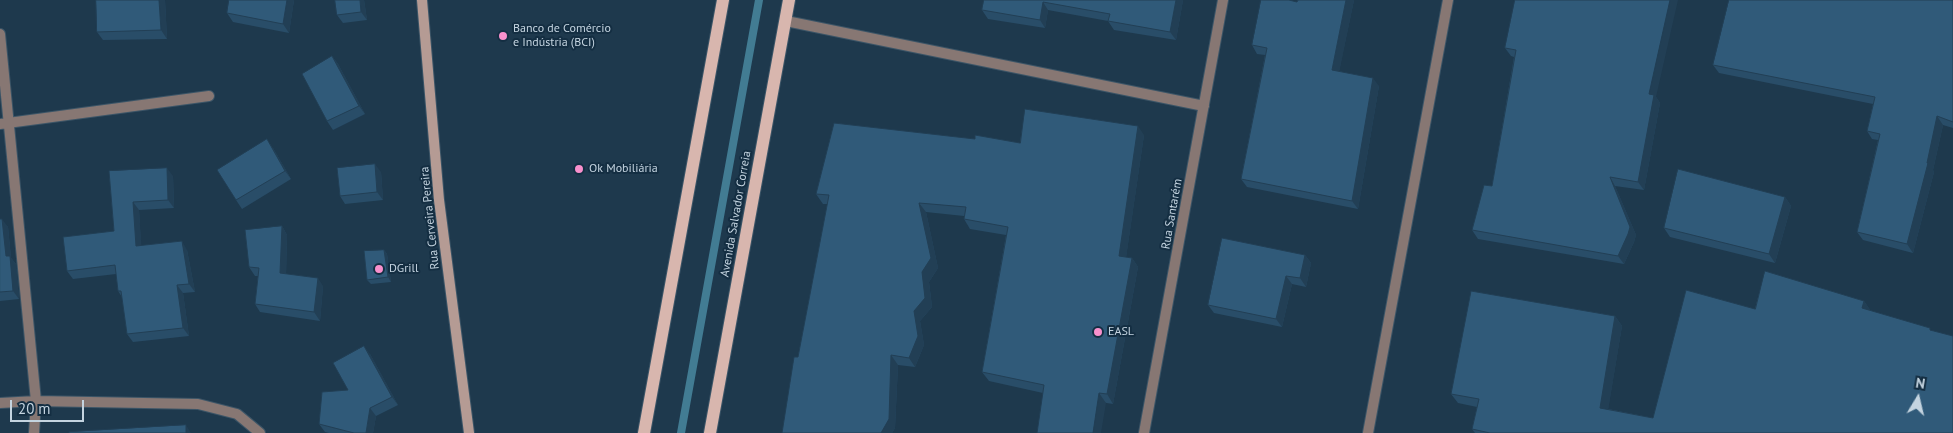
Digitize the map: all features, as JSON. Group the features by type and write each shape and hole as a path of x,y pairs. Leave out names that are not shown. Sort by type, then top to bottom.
{"main road":[{"name":"Rua Cerveira Pereira","path":"422,0 439,200 468,433"},
{"path":"644,433 723,0"},
{"name":"Avenida Salvador Correia","path":"710,433 789,0"}],"street":[{"name":"Rua Santarém","path":"1144,433 1224,0"},
{"path":"1368,433 1448,0"},
{"path":"786,21 1204,106"},
{"path":"0,34 4,124 36,401 34,433"},
{"path":"4,124 209,96"},
{"path":"0,402 198,404 236,414 260,433"}],"building":[{"path":"96,0 159,0 161,30 97,32"},
{"path":"229,0 287,0 283,24 227,13"},
{"path":"335,0 360,0 361,12 337,15"},
{"path":"984,0 1176,0 1170,32 1108,21 1110,14 1043,2 1040,20 982,10"},
{"path":"1261,0 1289,0 1297,2 1298,0 1346,0 1332,70 1373,78 1352,201 1241,179 1267,48 1252,45"},
{"path":"1515,0 1670,0 1649,94 1654,95 1638,182 1610,177 1630,227 1618,256 1472,230 1484,185 1492,186 1516,50 1505,48"},
{"path":"1729,0 1953,0 1953,122 1937,116 1928,163 1907,244 1857,232 1880,134 1867,131 1875,97 1713,65"},
{"path":"332,56 359,106 327,121 302,74"},
{"path":"1025,109 1138,126 1119,256 1132,258 1107,394 1099,393 1093,433 1037,433 1044,385 982,372 1008,227 964,219 966,207 919,203 931,258 922,272 925,298 914,311 918,336 909,358 891,355 889,419 881,433 782,433 794,357 798,357 829,195 816,194 834,123 975,139 975,135 1020,143"},
{"path":"267,139 285,171 236,200 217,170"},
{"path":"375,164 377,192 340,196 337,168"},
{"path":"167,168 168,200 133,202 136,246 182,241 189,284 177,285 183,328 127,334 115,265 67,271 63,237 114,231 109,171"},
{"path":"1678,169 1785,197 1769,254 1664,228"},
{"path":"0,219 2,219 6,256 10,256 13,291 0,292"},
{"path":"282,226 280,273 318,278 314,312 255,304 259,268 249,267 245,230"},
{"path":"1222,238 1305,255 1300,278 1286,276 1276,319 1208,305"},
{"name":"DGrill","path":"384,250 388,277 367,280 364,251"},
{"path":"1765,271 1864,301 1862,308 1953,336 1953,433 1490,433 1472,429 1479,399 1451,394 1471,291 1615,316 1600,408 1653,418 1686,290 1755,309"},
{"path":"364,346 392,397 370,408 366,433 354,433 319,424 322,392 348,390 333,363"},
{"path":"186,425 186,433 69,433 69,432"}],"waterway":[{"path":"681,433 759,0"}],"place":[{"name":"Banco de Comércio e Indústria (BCI)","path":"503,36"},
{"name":"Ok Mobiliária","path":"579,169"},
{"name":"DGrill","path":"379,269"},
{"name":"EASL","path":"1098,332"}]}
